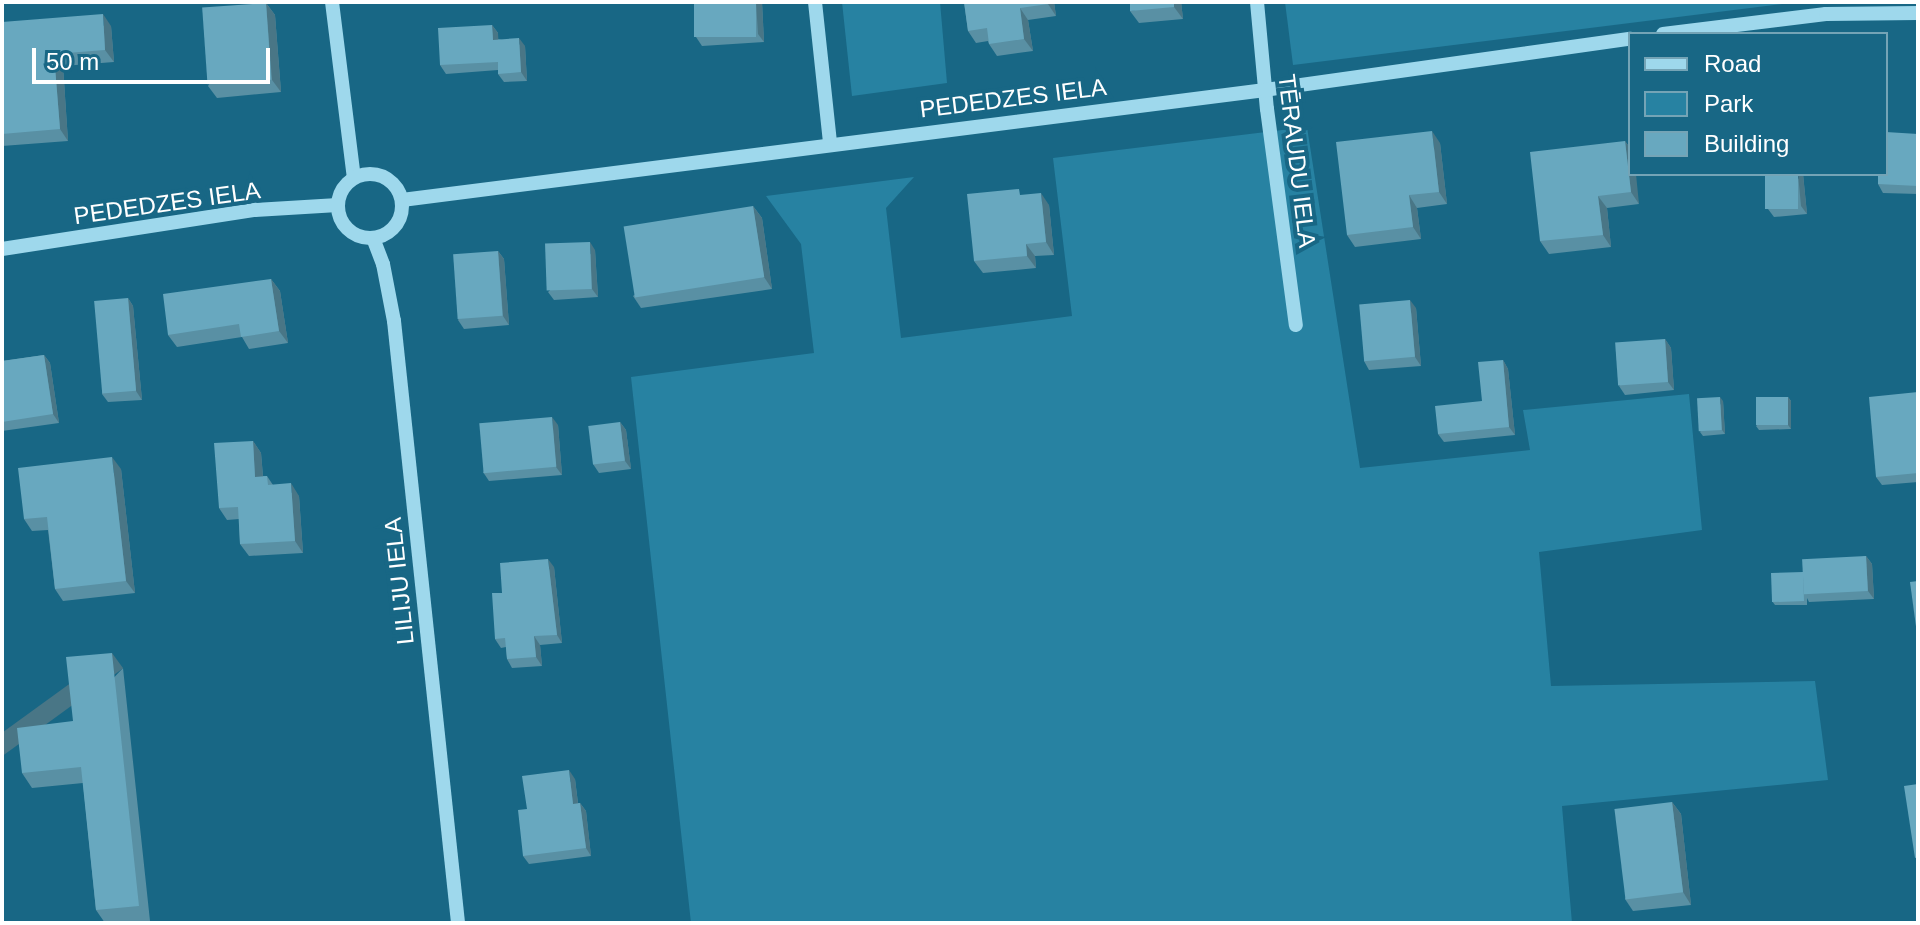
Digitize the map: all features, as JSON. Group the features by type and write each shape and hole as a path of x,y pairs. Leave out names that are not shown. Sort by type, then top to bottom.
{"street":[{"path":"332,2 354,178"},
{"path":"815,2 830,143"},
{"name":"TĒRAUDU IELA","path":"1257,2 1265,90 1296,325"},
{"path":"1679,32 1826,14 1918,13"},
{"name":"PEDEDZES IELA","path":"402,200 830,143 1265,90 1628,39"},
{"path":"373,174 383,176 399,190 402,200 399,221 383,236 373,238 362,237 344,225 338,205 343,189 354,178 373,174"},
{"name":"PEDEDZES IELA","path":"2,249 255,210 338,205"},
{"name":"LILIJU IELA","path":"373,238 383,264 394,321 458,923"}],"green space":[{"path":"842,2 940,2 947,83 852,96"},
{"path":"1285,2 1799,2 1293,65"},
{"path":"1307,127 1360,468 1530,450 1523,410 1689,394 1702,530 1539,552 1551,686 1815,681 1828,780 1562,806 1572,923 691,923 631,377 814,353 801,244 766,196 914,177 886,208 901,338 1072,316 1053,158"}],"building":[{"path":"694,2 756,2 756,37 694,37"},
{"path":"964,2 1048,4 1020,8 1024,39 989,44 987,28 968,31"},
{"path":"1130,2 1174,2 1174,7 1130,11"},
{"path":"266,3 271,80 208,84 202,7"},
{"path":"103,14 105,50 54,54 60,129 2,134 2,22"},
{"path":"492,25 493,40 519,38 521,72 498,74 498,62 440,65 438,28"},
{"path":"1432,131 1439,192 1409,195 1413,227 1347,235 1336,142"},
{"path":"1888,132 1918,134 1918,186 1878,184 1878,176 1888,176"},
{"path":"1625,141 1631,192 1598,196 1603,235 1540,241 1530,152"},
{"path":"1765,176 1798,176 1798,209 1765,209"},
{"path":"1019,189 1020,195 1041,193 1046,242 1026,244 1027,256 974,261 967,194"},
{"path":"753,206 764,277 635,298 624,226"},
{"path":"590,242 592,289 547,291 545,244"},
{"path":"498,251 503,316 458,319 453,254"},
{"path":"271,279 279,331 241,337 239,324 168,335 163,294"},
{"path":"128,298 136,391 102,394 94,301"},
{"path":"1410,300 1415,357 1364,361 1359,304"},
{"path":"1665,339 1668,382 1618,385 1615,342"},
{"path":"44,355 53,414 2,422 2,361"},
{"path":"1503,360 1509,427 1438,434 1435,406 1482,401 1478,362"},
{"path":"1918,392 1918,473 1876,477 1869,397"},
{"path":"1720,397 1722,430 1699,431 1697,398"},
{"path":"1756,397 1788,397 1788,425 1756,425"},
{"path":"552,417 556,467 484,473 479,423"},
{"path":"620,422 625,461 593,465 588,426"},
{"path":"253,441 255,477 267,476 268,485 291,483 295,541 240,544 238,507 219,508 214,443"},
{"path":"112,457 126,581 55,589 47,517 24,519 18,468"},
{"path":"1866,556 1868,591 1804,594 1802,559"},
{"path":"548,559 557,635 534,636 536,657 507,659 505,638 495,639 492,593 502,593 500,563"},
{"path":"1803,572 1804,601 1772,602 1771,573"},
{"path":"1918,581 1918,634 1917,634 1910,582"},
{"path":"112,653 139,906 96,910 81,767 22,773 17,728 73,721 66,657"},
{"path":"569,770 573,804 580,803 586,848 523,856 518,810 527,809 522,776"},
{"path":"1918,784 1918,857 1915,858 1904,786"},
{"path":"1672,802 1683,892 1626,899 1614,809"}]}
